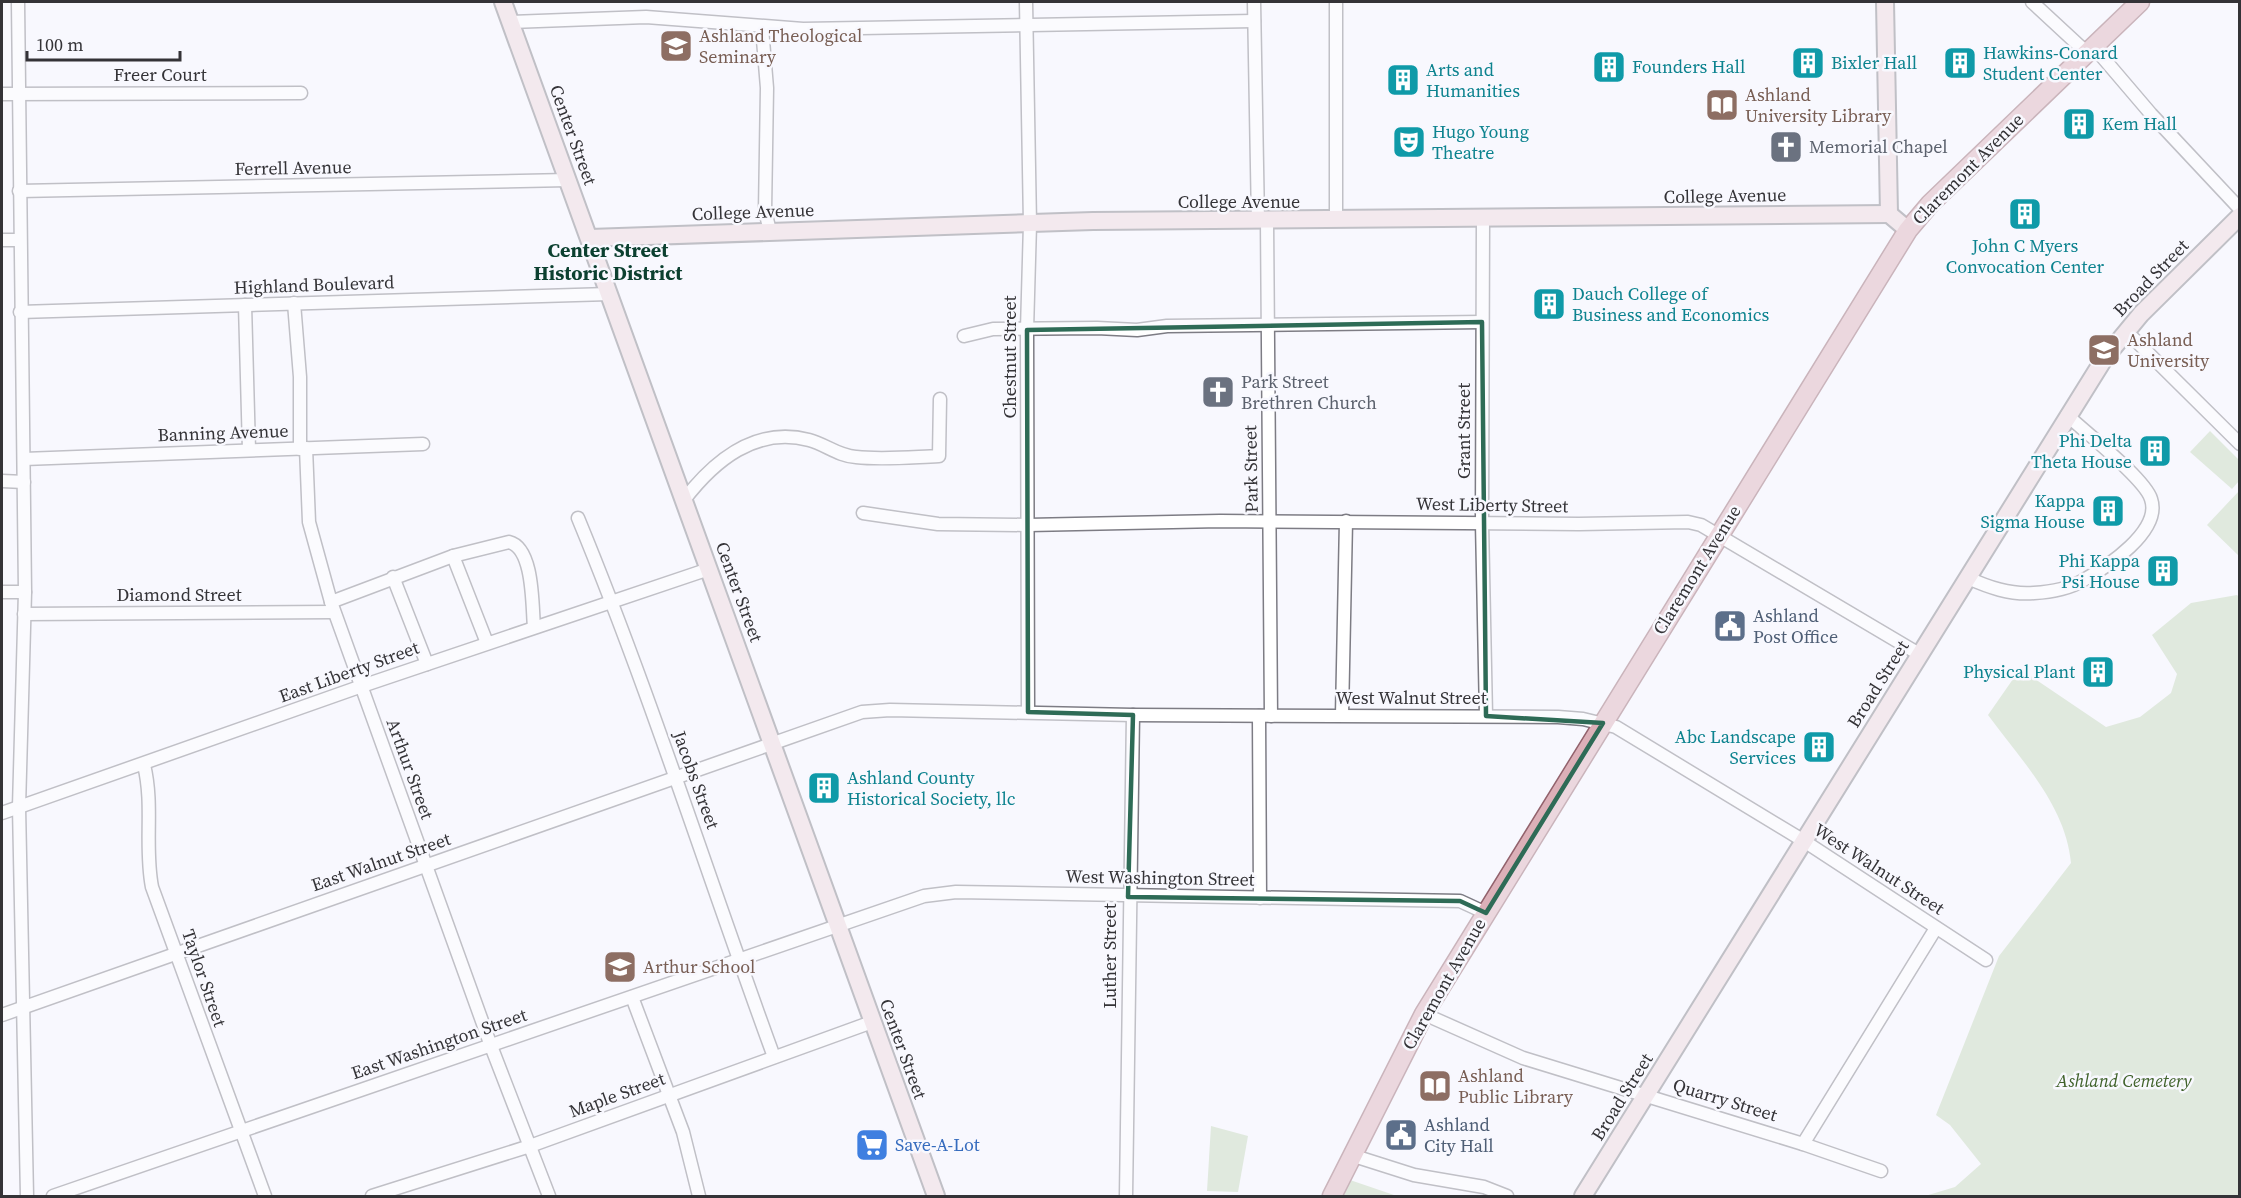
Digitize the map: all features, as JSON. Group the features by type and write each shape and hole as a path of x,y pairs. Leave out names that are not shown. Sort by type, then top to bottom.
{"main road":[{"name":"Claremont Avenue","path":"1332,1197 1351,1155 1424,1014 1908,230 1929,204 2140,2"}],"street":[{"path":"18,2 19,240 25,592 20,807 21,1008 27,1197"},
{"name":"Center Street","path":"502,2 590,238 936,1197"},
{"name":"Chestnut Street","path":"1026,2 1030,224 1028,712"},
{"name":"Park Street","path":"1254,2 1268,325 1270,521 1260,898"},
{"path":"1336,2 1336,220"},
{"path":"1885,2 1889,214 1908,230"},
{"path":"2032,2 2089,49 2240,209"},
{"path":"511,22 646,17 762,28 1254,21"},
{"path":"762,28 767,88 765,211 770,231"},
{"name":"Freer Court","path":"2,94 302,93"},
{"name":"Ferrell Avenue","path":"19,191 568,180"},
{"name":"College Avenue","path":"590,238 1030,224 1889,214"},
{"name":"Broad Street","path":"1583,1197 2067,415 2126,331 2240,216"},
{"name":"Grant Street","path":"1483,218 1482,523 1486,716"},
{"path":"2,240 19,240"},
{"name":"Highland Boulevard","path":"20,312 609,294"},
{"name":"Arthur Street","path":"294,303 309,522 332,607 490,1046 549,1197"},
{"path":"244,305 249,450"},
{"path":"964,336 985,330 1097,328 1137,330 1167,326 1482,322"},
{"path":"2126,331 2240,444"},
{"path":"684,500 723,457 756,442 782,437 816,442 836,453 855,457 939,456 940,399"},
{"path":"1968,578 1990,588 2013,592 2032,593 2062,589 2082,581 2136,542 2147,530 2153,509 2146,488 2067,415"},
{"name":"Banning Avenue","path":"24,459 423,444"},
{"path":"2,482 24,482"},
{"name":"West Liberty Street","path":"863,513 938,524 1028,525 1270,521 1688,522 1701,525 1920,654"},
{"name":"Jacobs Street","path":"578,518 612,602 676,777 738,960 774,1057"},
{"path":"1342,715 1346,521"},
{"name":"Diamond Street","path":"24,614 332,607 393,577 496,543 509,542 517,545 527,565 534,627"},
{"path":"453,556 487,643"},
{"name":"East Liberty Street","path":"2,813 144,765 427,663 709,569"},
{"path":"393,577 427,663"},
{"path":"2,592 25,592"},
{"name":"West Walnut Street","path":"773,743 862,712 890,710 1133,715 1486,716 1583,719 1616,727 1804,841 1986,960"},
{"name":"Luther Street","path":"1126,1197 1128,897 1133,715"},
{"name":"East Walnut Street","path":"2,1015 773,743"},
{"name":"Taylor Street","path":"144,765 150,793 147,840 149,872 176,954 265,1197"},
{"name":"West Washington Street","path":"837,926 938,893 1460,901 1486,913"},
{"name":"East Washington Street","path":"53,1197 837,926"},
{"path":"1803,1144 1936,928"},
{"path":"632,997 691,1160 699,1197"},
{"name":"Quarry Street","path":"1424,1014 1523,1058 1803,1144 1881,1171"},
{"name":"Maple Street","path":"372,1197 530,1146 873,1022"},
{"path":"1351,1155 1414,1174 1484,1187 1507,1197"}],"highlighted area":[{"path":"1482,322 1486,716 1603,723 1486,913 1460,901 1128,897 1133,715 1028,712 1027,330"}],"green space":[{"path":"2210,431 2239,460 2239,481 2232,489 2190,452"},
{"path":"2239,491 2239,556 2207,525"},
{"name":"Ashland Cemetery","path":"2237,595 2240,598 2239,1196 1925,1196 1955,1187 1981,1164 1950,1125 1936,1115 1999,956 2071,863 2061,822 2051,803 2040,784 1988,715 2020,669 2106,727 2140,717 2171,693 2177,674 2152,635 2191,603"},
{"path":"1211,1126 1248,1136 1238,1192 1207,1191"},
{"path":"1350,1180 1394,1195 1394,1196 1343,1196"}],"place":[{"name":"Ashland Theological Seminary","path":"676,46"},
{"name":"Bixler Hall","path":"1808,63"},
{"name":"Hawkins-Conard Student Center","path":"1960,63"},
{"name":"Founders Hall","path":"1609,67"},
{"name":"Arts and Humanities","path":"1403,80"},
{"name":"Ashland University Library","path":"1722,105"},
{"name":"Kem Hall","path":"2079,124"},
{"name":"Hugo Young Theatre","path":"1409,142"},
{"name":"Memorial Chapel","path":"1786,147"},
{"name":"John C Myers Convocation Center","path":"2025,214"},
{"name":"Dauch College of Business and Economics","path":"1549,304"},
{"name":"Ashland University","path":"2104,350"},
{"name":"Park Street Brethren Church","path":"1218,392"},
{"name":"Phi Delta Theta House","path":"2155,451"},
{"name":"Kappa Sigma House","path":"2108,511"},
{"name":"Phi Kappa Psi House","path":"2163,571"},
{"name":"Ashland Post Office","path":"1730,626"},
{"name":"Physical Plant","path":"2098,672"},
{"name":"Abc Landscape Services","path":"1819,747"},
{"name":"Ashland County Historical Society, llc","path":"824,788"},
{"name":"Arthur School","path":"620,967"},
{"name":"Ashland Public Library","path":"1435,1086"},
{"name":"Ashland City Hall","path":"1401,1135"},
{"name":"Save-A-Lot","path":"872,1145"}],"district":[{"name":"Center Street Historic District","path":"608,262"}]}
